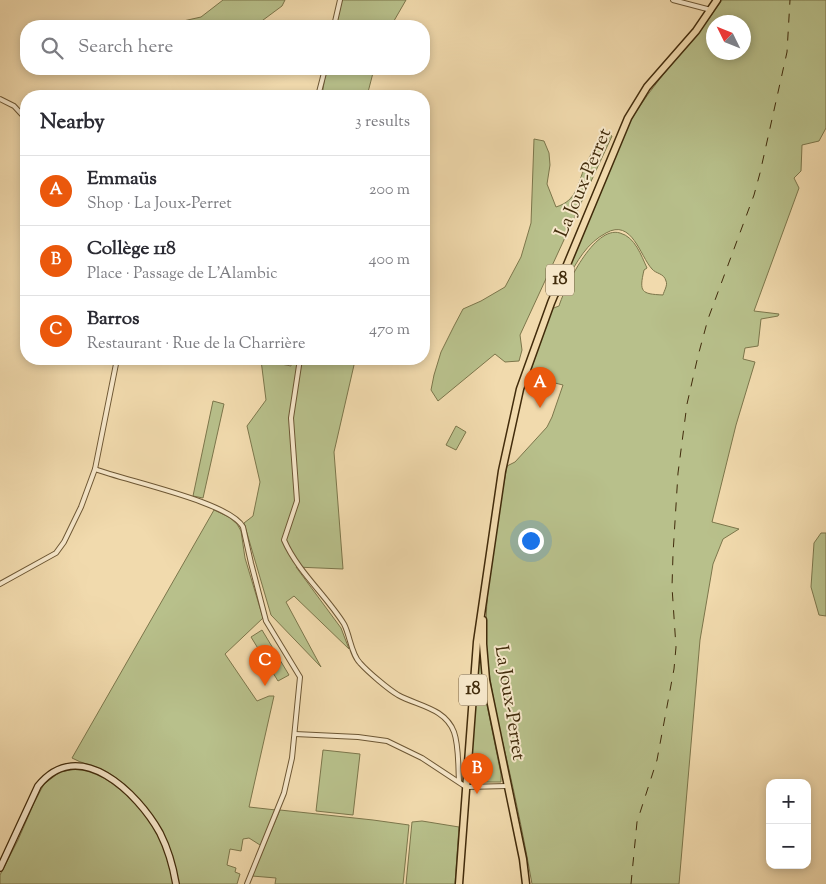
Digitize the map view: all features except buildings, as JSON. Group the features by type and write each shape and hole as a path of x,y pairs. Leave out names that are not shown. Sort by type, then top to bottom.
{"main road":[{"name":"La Joux-Perret","path":"466,787 477,642 502,471 511,425 528,364 551,303 628,118 652,81 696,31 717,0"},
{"name":"La Joux-Perret","path":"484,594 483,644 486,680 507,786"},
{"path":"0,868 34,793 43,780 49,774 62,768 82,766 96,770 104,775 126,791 138,803 154,824 164,843 172,862 176,884"},
{"name":"18","path":"507,786 523,859 526,884"},
{"name":"18","path":"459,884 466,787"}],"street":[{"path":"335,20 340,0"},
{"path":"673,0 711,10"},
{"path":"319,90 323,75"},
{"path":"0,99 14,106 20,112"},
{"path":"0,584 56,553 64,542 81,507 95,469 116,365"},
{"path":"299,365 291,418 297,501 284,540 299,566 344,625 358,661 398,694 433,709 448,722 456,739 459,782"},
{"path":"95,469 112,476 202,502 226,511 240,522 266,621 300,676 292,758 284,793 247,884"},
{"path":"295,734 358,737 387,741 412,753 466,787 507,786"}],"green space":[{"path":"223,0 285,0 282,6 263,20 188,20 201,17"},
{"path":"342,0 406,0 394,20 337,20"},
{"path":"722,0 826,0 826,128 819,141 802,145 801,171 794,178 799,188 754,311 779,314 778,316 761,319 758,346 745,348 743,359 755,362 736,425 712,522 739,529 723,539 713,564 700,640 679,884 532,884 494,702 486,638 487,596 507,466 515,462 547,427 552,417 563,385 547,381 546,387 532,388 526,385 551,309 559,306 574,272 582,259 600,238 610,233 620,233 630,238 637,247 647,268 644,270 642,277 643,290 650,294 663,295 667,284 665,278 652,269 629,234 622,230 615,230 599,237 588,247 556,299 626,129 636,111 660,79 706,22 706,60 751,60 751,15 711,15"},
{"path":"325,75 372,75 369,90 323,90"},
{"path":"604,131 612,136 520,335 522,350 519,361 505,362 495,354 438,401 431,390 434,375 441,352 463,309 505,287 521,257 531,223 534,139 544,141 549,153 550,165 547,184 556,207 573,196 589,158"},
{"path":"262,365 354,365 334,452 343,569 296,567 341,628 349,649 294,596 286,602 321,667 271,615 244,523 253,516 260,482 247,426 266,400"},
{"path":"213,401 224,404 203,498 193,496"},
{"path":"456,426 466,432 456,450 446,445"},
{"path":"214,510 229,517 237,524 241,531 245,558 263,618 225,654 257,701 274,696 249,807 276,810 262,844 260,845 249,838 243,839 241,851 230,849 227,865 236,868 235,872 240,874 237,884 178,884 170,852 143,804 118,779 101,769 72,758"},
{"path":"821,533 826,533 826,616 819,615 811,587 814,543"},
{"path":"262,630 289,675 278,681 251,637"},
{"path":"480,642 482,675 501,782 469,782"},
{"path":"323,750 360,754 353,815 316,811"},
{"path":"75,769 90,771 110,782 130,798 147,817 159,836 174,884 0,884 0,875 44,784 60,772"},
{"path":"280,810 409,825 403,884 275,884 276,878 252,876"},
{"path":"422,821 459,827 455,884 406,884 412,822"}],"railway":[{"path":"631,884 637,822 657,760 674,669 676,647 672,587 673,554 678,473 687,404 708,319 754,195 760,173 787,52 790,0"}],"place":[{"name":"Emmaüs","path":"540,408"},
{"name":"Barros","path":"265,686"},
{"name":"Collège 118","path":"477,794"}]}
